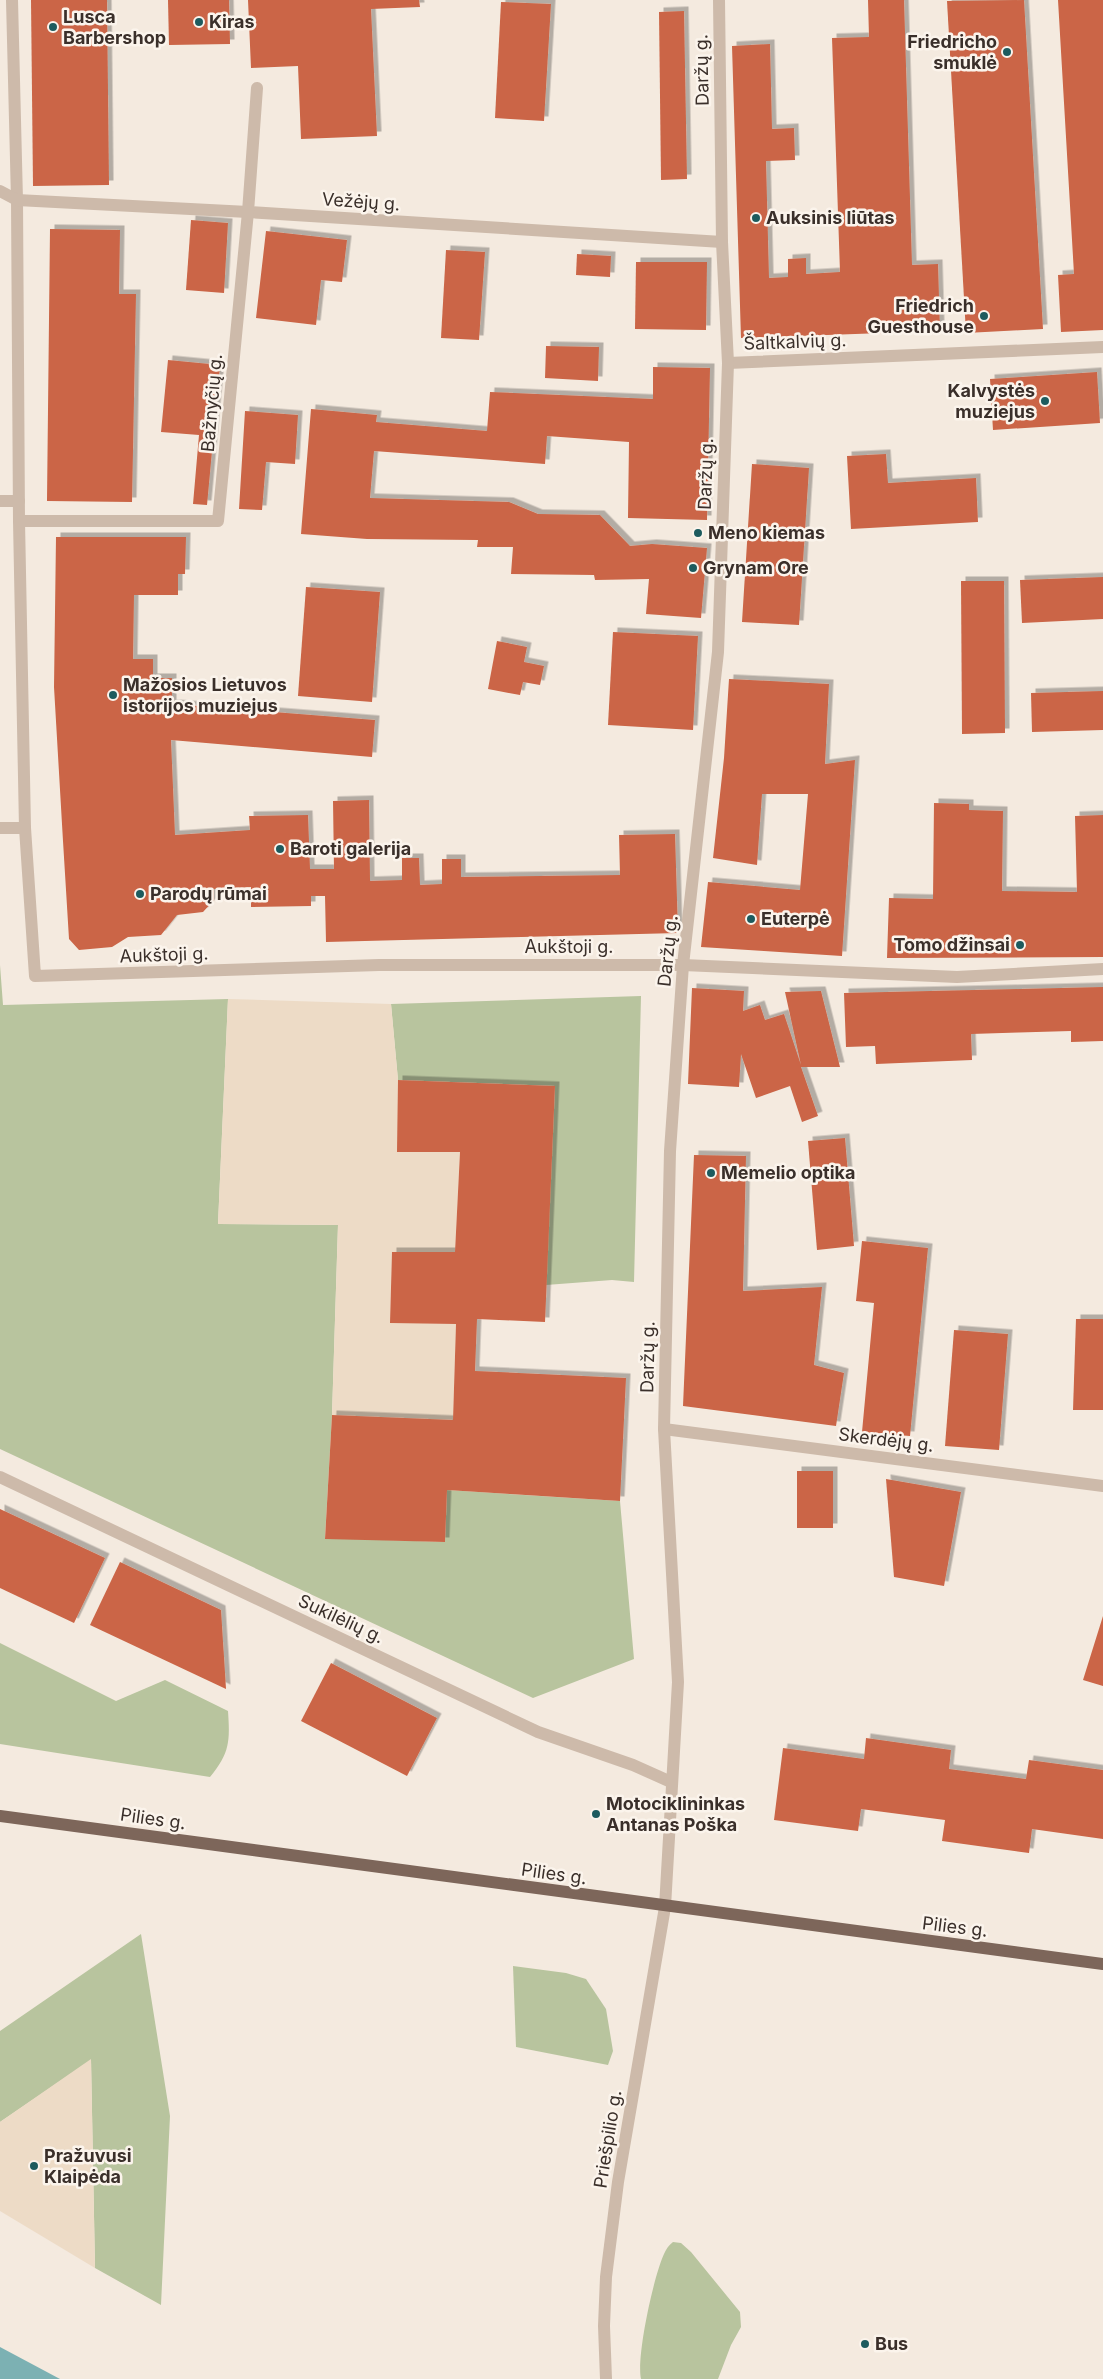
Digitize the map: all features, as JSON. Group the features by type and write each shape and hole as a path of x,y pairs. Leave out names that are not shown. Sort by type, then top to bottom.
{"main road":[{"name":"Pilies g.","path":"0,1816 664,1907 1103,1964"}],"street":[{"path":"0,828 25,828 19,521 17,200 12,0"},
{"name":"Daržų g.","path":"664,1907 678,1682 664,1429 670,1151 683,965 718,652 728,363 722,242 719,0"},
{"name":"Bažnyčių g.","path":"19,521 218,521 248,212 257,88"},
{"name":"Vežėjų g.","path":"0,191 17,200 248,212 722,242"},
{"name":"Šaltkalvių g.","path":"728,363 1103,347"},
{"path":"0,501 19,500"},
{"name":"Aukštoji g.","path":"25,828 35,976 379,965 683,965 958,977 1103,969"},
{"name":"Skerdėjų g.","path":"664,1429 1103,1486"},
{"name":"Sukilėlių g.","path":"0,1477 538,1732 633,1764 671,1782"},
{"name":"Priešpilio g.","path":"606,2379 604,2326 606,2277 618,2182 664,1907"}],"green space":[{"path":"0,965 3,1005 228,999 218,1224 338,1225 332,1415 325,1538 445,1542 447,1490 620,1501 634,1659 533,1698 0,1449"},
{"path":"641,996 634,1282 612,1280 546,1285 555,1086 398,1080 391,1004"},
{"path":"0,1643 116,1701 165,1680 228,1711 229,1731 222,1761 210,1777 0,1744"},
{"path":"141,1934 170,2116 161,2305 95,2268 91,2060 0,2122 0,2031"},
{"path":"513,1966 566,1973 586,1979 606,2009 613,2051 608,2065 516,2047"},
{"path":"673,2242 681,2243 691,2252 740,2312 741,2327 731,2345 718,2379 641,2379 643,2335 651,2297 664,2254"}],"shaded area":[{"path":"228,999 391,1004 398,1080 460,1152 455,1252 392,1253 390,1322 456,1324 453,1420 332,1415 338,1225 218,1224"},
{"path":"91,2059 95,2268 0,2211 0,2122"}],"water":[{"path":"0,2347 60,2379 0,2379"}],"building":[{"path":"31,0 107,0 109,185 33,186"},
{"name":"Kiras","path":"168,0 229,0 230,44 169,45"},
{"path":"248,0 419,0 420,7 371,9 377,136 301,139 298,66 251,68"},
{"path":"868,0 904,0 912,265 938,264 940,331 741,338 732,46 770,44 772,129 794,128 795,160 766,161 769,278 788,277 788,259 806,258 806,274 840,272 832,38 869,37"},
{"path":"1024,0 1043,329 966,333 947,1"},
{"path":"1058,0 1103,0 1103,330 1061,332 1058,275 1074,274"},
{"path":"501,2 551,4 544,121 495,118"},
{"path":"684,11 687,179 661,180 659,12"},
{"path":"191,220 228,223 224,293 186,290"},
{"path":"50,229 120,230 119,294 136,294 132,502 47,501"},
{"path":"266,231 347,240 342,282 321,280 316,325 256,318"},
{"path":"446,250 485,252 479,340 441,338"},
{"path":"577,254 611,256 610,277 576,275"},
{"path":"636,262 707,262 706,330 635,329"},
{"path":"546,346 599,347 598,381 545,378"},
{"path":"168,360 220,365 207,505 193,504 199,435 161,432"},
{"path":"653,367 710,368 707,520 628,518 629,442 547,436 545,464 374,451 370,498 509,502 538,514 600,515 630,546 652,544 707,548 701,618 646,614 649,579 595,580 594,575 511,574 513,547 477,547 478,540 367,539 301,534 311,409 377,415 376,422 487,431 490,392 653,399"},
{"name":"Kalvystės muziejus","path":"1097,372 1100,423 993,430 990,379"},
{"path":"245,411 298,415 295,464 266,462 262,510 239,509"},
{"path":"886,454 888,483 976,478 978,522 851,529 847,456"},
{"path":"752,464 809,468 799,625 742,622"},
{"path":"56,537 186,537 185,574 178,574 178,595 134,595 133,659 153,659 153,678 172,678 172,704 375,720 372,757 171,740 175,835 250,830 249,816 308,815 310,869 334,869 333,801 369,800 370,881 402,880 402,858 419,858 420,885 442,884 442,859 461,859 461,877 620,875 619,835 675,834 678,933 326,942 325,896 311,896 311,906 251,907 251,887 214,889 214,900 203,912 177,915 161,935 128,937 112,947 79,950 69,939 54,687"},
{"path":"1103,577 1103,619 1022,623 1020,580"},
{"path":"961,581 1004,581 1005,733 962,734"},
{"path":"306,587 380,592 372,702 298,696"},
{"path":"613,632 698,636 693,730 608,725"},
{"path":"497,641 527,647 524,662 544,666 540,685 523,682 520,695 488,689"},
{"path":"729,679 829,684 825,764 855,760 842,956 701,947 708,882 800,890 808,794 762,794 757,865 713,858 724,758"},
{"path":"1103,691 1103,730 1032,732 1031,693"},
{"path":"934,803 969,804 969,810 1003,811 1002,891 1077,892 1075,816 1103,815 1103,957 887,958 889,898 933,899"},
{"path":"1103,987 1103,1041 1071,1042 1071,1031 971,1034 972,1060 876,1064 875,1046 846,1047 844,993"},
{"path":"692,988 744,991 743,1011 760,1005 765,1020 784,1014 801,1065 785,992 821,991 840,1067 801,1067 818,1116 802,1122 790,1086 756,1098 741,1054 739,1087 688,1084"},
{"path":"398,1080 555,1086 545,1322 477,1319 475,1371 626,1378 620,1501 447,1490 445,1542 325,1539 332,1415 453,1420 456,1324 390,1323 392,1252 455,1252 460,1152 397,1152"},
{"path":"845,1138 854,1246 817,1250 808,1141"},
{"path":"694,1155 746,1156 743,1291 822,1287 814,1365 844,1373 836,1426 683,1406"},
{"path":"862,1241 928,1248 910,1436 862,1432 874,1303 856,1301"},
{"path":"1076,1319 1103,1319 1103,1410 1073,1410"},
{"path":"954,1330 1008,1334 999,1450 945,1446"},
{"path":"797,1471 833,1471 833,1528 797,1528"},
{"path":"886,1479 961,1492 944,1586 894,1577"},
{"path":"0,1509 105,1558 74,1623 0,1588"},
{"path":"120,1562 221,1610 226,1689 90,1625"},
{"path":"1103,1616 1103,1686 1083,1680"},
{"path":"331,1663 437,1718 407,1776 301,1721"},
{"path":"866,1738 951,1750 949,1769 1026,1779 1029,1760 1103,1770 1103,1839 1032,1829 1029,1853 942,1841 945,1820 861,1809 858,1831 774,1820 783,1748 864,1759"}],"place":[{"name":"Kiras","path":"199,22"},
{"name":"Lusca Barbershop","path":"53,27"},
{"name":"Friedricho smuklė","path":"1007,52"},
{"name":"Auksinis liūtas","path":"756,218"},
{"name":"Friedrich Guesthouse","path":"984,316"},
{"name":"Kalvystės muziejus","path":"1045,401"},
{"name":"Meno kiemas","path":"698,533"},
{"name":"Grynam Ore","path":"693,568"},
{"name":"Mažosios Lietuvos istorijos muziejus","path":"113,695"},
{"name":"Baroti galerija","path":"280,849"},
{"name":"Parodų rūmai","path":"140,894"},
{"name":"Euterpė","path":"751,919"},
{"name":"Tomo džinsai","path":"1020,945"},
{"name":"Memelio optika","path":"711,1173"},
{"name":"Motociklininkas Antanas Poška","path":"596,1814"},
{"name":"Pražuvusi Klaipėda","path":"34,2166"},
{"name":"Bus","path":"865,2344"}]}
